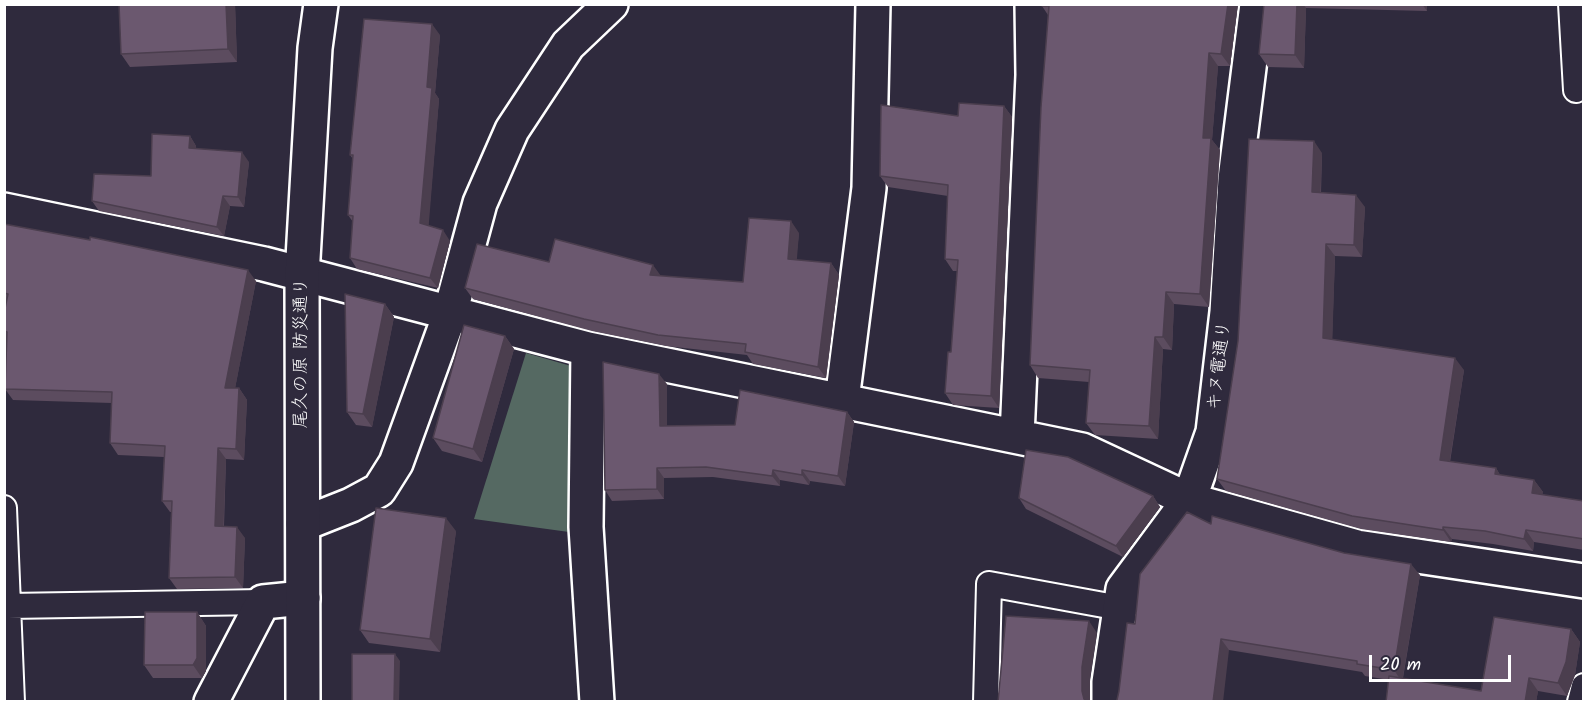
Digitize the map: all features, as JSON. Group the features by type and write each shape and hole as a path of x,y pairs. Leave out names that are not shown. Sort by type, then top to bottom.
{"street":[{"name":"尾久の原 防災通り","path":"303,702 302,276 315,48 321,4"},
{"path":"303,524 351,505 379,490 396,463 450,314 480,203 512,130 568,45 611,4"},
{"path":"842,400 869,188 873,4"},
{"path":"1017,436 1033,75 1032,4"},
{"name":"キヌ電通り","path":"1109,702 1109,682 1123,589 1190,500 1213,432 1227,312 1235,179 1257,4"},
{"path":"4,210 264,264 302,276 588,349 1082,450 1190,500 1357,547 1584,581"},
{"path":"588,349 586,527 597,702"},
{"path":"211,702 263,602 303,598"}],"lane":[{"path":"1571,4 1576,90"},
{"path":"4,508 12,702"},
{"path":"986,702 989,584 1120,609"},
{"path":"8,606 263,602"},
{"path":"1580,702 1584,686"}],"green space":[{"path":"526,353 571,366 569,532 474,519"}],"building":[{"path":"119,4 226,4 228,49 121,54"},
{"path":"1042,4 1228,4 1221,54 1209,53 1203,138 1211,138 1200,294 1166,292 1163,337 1155,337 1149,426 1086,423 1090,370 1030,365 1041,107 1049,6 1042,6"},
{"path":"1264,4 1297,4 1295,55 1259,54"},
{"path":"364,19 432,24 427,87 432,88 420,223 443,230 430,278 350,258 353,216 348,215 353,155 350,155"},
{"path":"959,103 1004,106 991,396 945,393 948,352 951,352 958,260 945,259 948,185 880,176 881,105 958,116"},
{"path":"152,134 190,136 189,148 242,152 238,197 223,196 217,227 92,201 94,174 151,176"},
{"path":"1249,139 1314,141 1312,192 1356,195 1354,245 1326,244 1323,338 1455,358 1440,460 1496,468 1495,474 1534,480 1532,493 1584,501 1584,539 1526,530 1524,539 1485,531 1443,527 1443,530 1352,516 1217,479 1238,341"},
{"path":"749,218 791,221 788,259 831,263 818,367 745,352 746,344 658,335 584,319 465,288 477,244 549,262 555,239 653,265 650,275 743,282"},
{"path":"4,224 90,240 90,237 248,270 225,388 239,388 236,449 218,448 215,526 237,527 235,577 169,578 172,501 162,501 165,446 110,443 112,392 5,389 7,332 4,331 4,313 8,294 4,293"},
{"path":"345,294 385,304 363,414 347,412"},
{"path":"464,325 505,336 473,449 433,438"},
{"path":"603,362 659,374 660,426 735,425 740,390 847,412 838,476 802,470 802,475 773,470 772,476 706,467 657,468 657,489 605,490"},
{"path":"1026,450 1068,457 1153,496 1116,546 1019,498"},
{"path":"376,508 446,518 430,639 360,630"},
{"path":"1187,512 1211,524 1212,516 1344,553 1411,564 1394,670 1357,664 1357,661 1221,639 1213,702 1115,702 1119,691 1127,623 1135,624 1140,574"},
{"path":"145,612 197,612 197,658 193,665 144,665"},
{"path":"1006,616 1089,621 1082,667 1082,691 1087,702 998,702"},
{"path":"1494,617 1571,629 1566,662 1558,683 1529,678 1525,702 1386,702 1389,676 1481,691"},
{"path":"352,654 395,654 394,702 352,702"}]}
